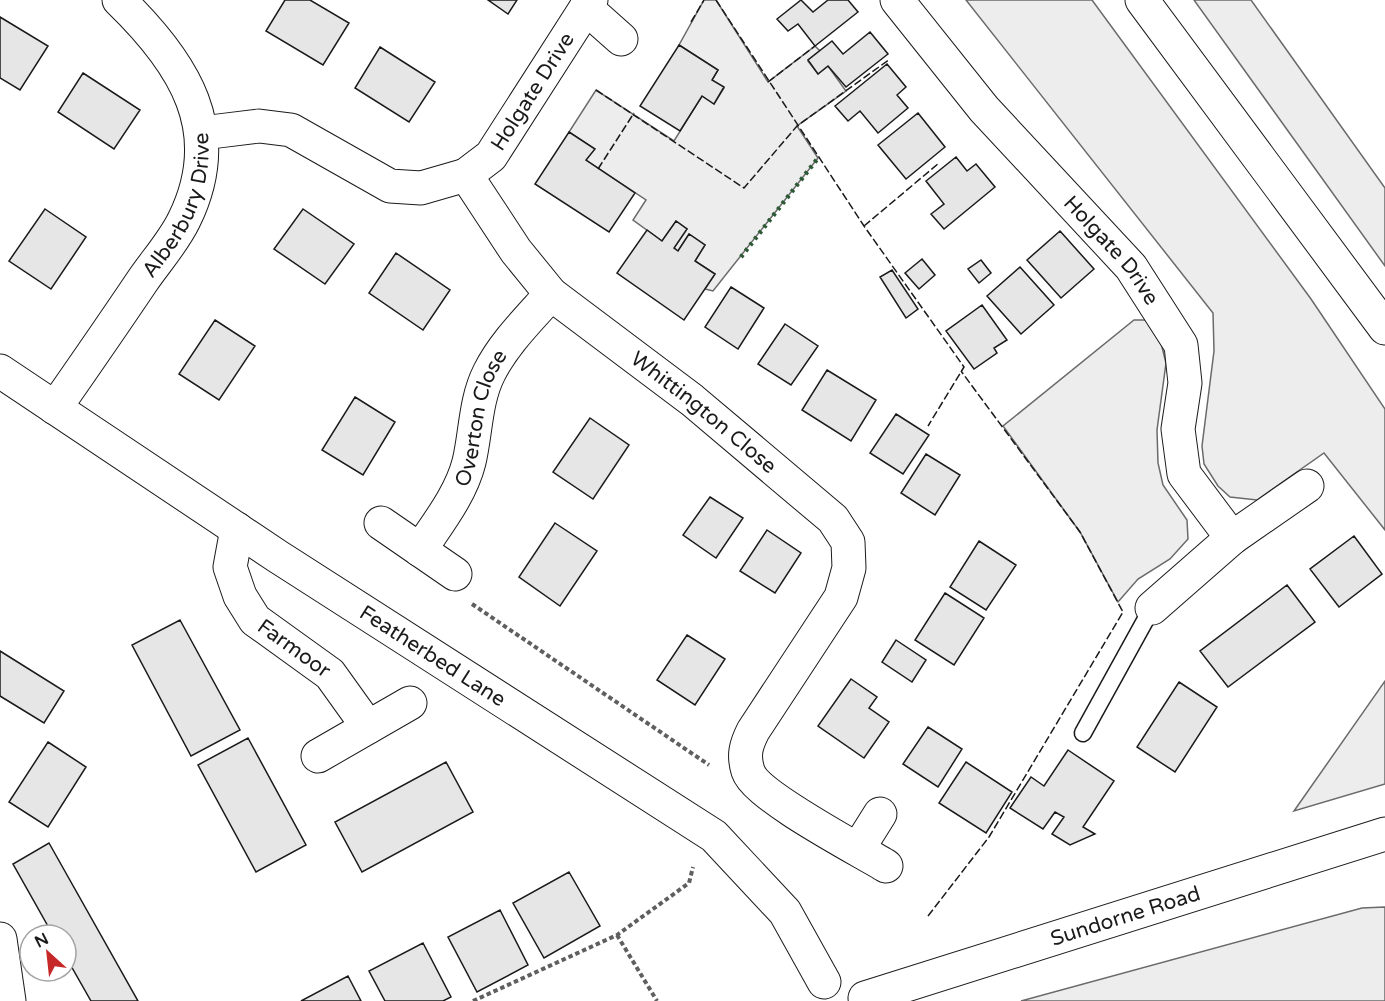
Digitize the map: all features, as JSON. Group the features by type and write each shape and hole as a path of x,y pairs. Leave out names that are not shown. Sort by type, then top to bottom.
{"main road":[{"name":"Alberbury Drive","path":"55,408 184,222 200,179 202,133 194,99 180,70 147,27 119,0"},
{"name":"Holgate Drive","path":"897,0 984,109 1131,267 1181,345 1185,383 1178,429 1184,474 1232,538"},
{"path":"1142,0 1385,328"},
{"path":"588,4 621,39"},
{"name":"Holgate Drive","path":"466,175 491,156 588,4"},
{"path":"202,133 259,126 291,130 390,186 421,188 466,175"},
{"name":"Whittington Close","path":"466,175 516,251 551,294 692,400 833,519 848,542 849,568 841,597 753,731 744,749 748,773 765,790 886,866"},
{"name":"Overton Close","path":"420,550 449,507 468,464 476,414 488,374 507,343 551,294"},
{"name":"Featherbed Lane","path":"0,371 237,529 714,836 785,912 819,992"},
{"path":"1152,608 1232,538 1307,486"},
{"path":"381,523 454,574"},
{"name":"Farmoor","path":"237,529 230,567 240,596 255,620 330,674 368,727"},
{"path":"318,756 410,704"},
{"path":"858,849 880,814"},
{"name":"Sundorne Road","path":"819,992 841,977 849,979 862,990 866,999 1385,834"},
{"path":"0,939 9,1001"}],"lane":[{"path":"1083,733 1152,608"}],"path":[{"path":"454,574 454,592 711,766"},
{"path":"473,1001 617,935 689,883 695,857"},
{"path":"617,935 657,1001"}],"shaded area":[{"path":"704,0 716,0 768,82 815,46 820,51 808,61 818,74 828,66 846,91 797,126 818,158 713,291 705,289 715,274 695,261 705,245 689,234 678,251 674,248 687,229 676,221 662,241 633,220 646,200 586,160 594,149 569,132 596,90 674,141 702,96 714,104 724,88 712,80 718,70 679,45"},
{"path":"966,0 1092,0 1311,299 1385,409 1385,530 1324,453 1257,500 1230,497 1218,486 1204,464 1202,446 1214,351 1213,313"},
{"path":"1194,0 1251,0 1385,188 1385,266"},
{"path":"1134,320 1146,320 1160,339 1166,363 1157,430 1158,463 1163,485 1187,520 1188,539 1170,559 1138,579 1118,602 1080,532 1003,426"},
{"path":"1385,681 1385,784 1294,811"},
{"path":"1385,907 1385,1001 1021,1001 1362,908"}],"building":[{"path":"285,0 310,0 349,23 323,65 266,31"},
{"path":"488,0 517,0 508,14"},
{"path":"801,0 813,12 828,0 848,0 858,12 815,46 798,24 788,31 777,19"},
{"path":"0,17 48,46 20,90 0,78"},
{"path":"870,32 888,54 846,87 828,66 818,74 808,60 832,41 843,54"},
{"path":"679,45 718,70 712,80 724,87 714,104 702,96 680,131 640,106"},
{"path":"380,47 435,82 409,122 355,88"},
{"path":"887,64 906,87 897,95 908,108 878,133 860,111 848,121 835,106"},
{"path":"83,73 140,110 114,149 58,112"},
{"path":"918,113 945,147 906,179 878,145"},
{"path":"569,132 595,149 586,160 635,193 609,232 535,184"},
{"path":"956,157 967,171 976,164 995,187 944,229 931,214 944,204 926,181"},
{"path":"45,209 86,237 51,289 9,261"},
{"path":"303,209 354,244 325,284 274,249"},
{"path":"676,221 687,229 674,248 678,251 689,234 705,245 695,261 715,274 684,320 617,273 647,230 662,241"},
{"path":"1060,231 1094,269 1061,298 1027,260"},
{"path":"396,253 450,290 423,330 369,293"},
{"path":"922,259 935,275 919,289 905,273"},
{"path":"981,260 991,273 979,283 968,269"},
{"path":"1020,267 1054,305 1021,334 987,296"},
{"path":"892,270 918,309 906,318 880,277"},
{"path":"731,287 764,308 738,349 705,327"},
{"path":"982,305 1007,340 994,348 997,353 974,369 946,331"},
{"path":"215,320 255,346 219,400 179,374"},
{"path":"785,324 818,346 791,385 758,364"},
{"path":"827,370 876,400 851,441 802,410"},
{"path":"355,397 395,422 363,475 322,450"},
{"path":"896,414 929,435 903,474 870,453"},
{"path":"590,418 629,445 593,499 553,472"},
{"path":"926,454 960,475 935,515 901,493"},
{"path":"710,497 743,518 716,558 683,535"},
{"path":"555,523 597,551 560,606 519,577"},
{"path":"767,530 801,553 775,593 740,571"},
{"path":"1354,536 1382,574 1339,607 1310,569"},
{"path":"979,541 1016,565 986,610 950,587"},
{"path":"1287,585 1315,622 1228,687 1200,651"},
{"path":"945,593 984,618 954,665 915,640"},
{"path":"180,620 240,730 191,756 132,645"},
{"path":"687,635 725,659 695,705 657,680"},
{"path":"896,640 926,660 912,682 882,662"},
{"path":"0,651 64,691 44,723 0,696"},
{"path":"851,679 877,697 869,708 889,722 864,758 818,726"},
{"path":"1179,682 1217,707 1175,772 1137,747"},
{"path":"928,727 962,749 938,787 903,764"},
{"path":"248,738 306,845 256,872 198,765"},
{"path":"48,742 86,767 48,827 9,802"},
{"path":"1068,750 1114,781 1083,827 1095,834 1070,845 1052,834 1064,817 1055,812 1043,829 1010,808 1031,777 1044,786"},
{"path":"446,762 473,812 362,872 335,822"},
{"path":"966,762 1012,792 986,833 939,803"},
{"path":"49,843 138,1001 91,1001 78,978 78,923 46,923 13,864"},
{"path":"569,872 600,926 544,958 513,903"},
{"path":"500,910 528,965 477,992 448,937"},
{"path":"423,943 451,997 443,1001 385,1001 369,971"},
{"path":"348,976 361,1001 301,1001"}],"hedge":[{"path":"741,257 818,158"}],"fence":[{"path":"691,22 704,0"},
{"path":"716,0 864,226 964,367 928,426"},
{"path":"768,82 815,46"},
{"path":"596,90 744,188 797,126 890,59"},
{"path":"598,169 634,113"},
{"path":"864,226 939,163"},
{"path":"928,916 989,837 1123,612 1080,532 961,371"}]}
